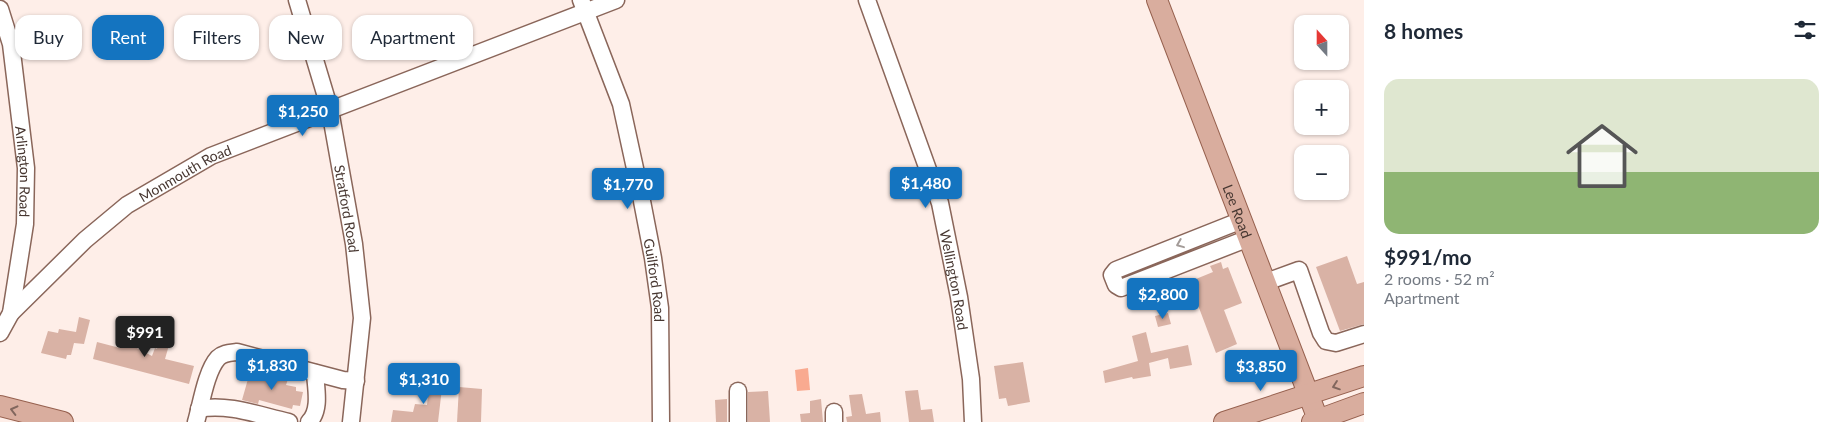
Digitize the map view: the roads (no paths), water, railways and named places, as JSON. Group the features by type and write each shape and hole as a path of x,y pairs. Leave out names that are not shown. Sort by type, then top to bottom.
{"main road":[{"name":"Lee Road","path":"1157,0 1309,395 1316,421"},
{"path":"1224,422 1364,376"},
{"path":"1316,421 1364,403"},
{"path":"0,406 63,422"}],"street":[{"name":"Stratford Road","path":"297,0 330,110 354,244 362,318 351,422"},
{"name":"Monmouth Road","path":"11,313 85,240 127,205 211,156 330,110 584,6 616,0"},
{"name":"Wellington Road","path":"867,0 940,203 960,306 971,379 973,422"},
{"name":"Guilford Road","path":"584,6 621,104 653,258 660,308 661,422"},
{"name":"Arlington Road","path":"0,9 10,44 26,168 25,224 11,313 0,333"},
{"path":"1246,229 1218,251 1121,288 1116,285 1112,274 1116,270 1210,232 1246,229"},
{"path":"1210,232 1218,251"},
{"path":"1266,282 1299,270 1321,333 1326,342 1336,343 1364,334"},
{"path":"198,416 210,372 218,358 225,354 237,352 343,380 356,380"},
{"path":"308,422 314,413 317,401 315,373"},
{"path":"738,391 738,422"},
{"path":"198,416 213,406 289,422"}]}
